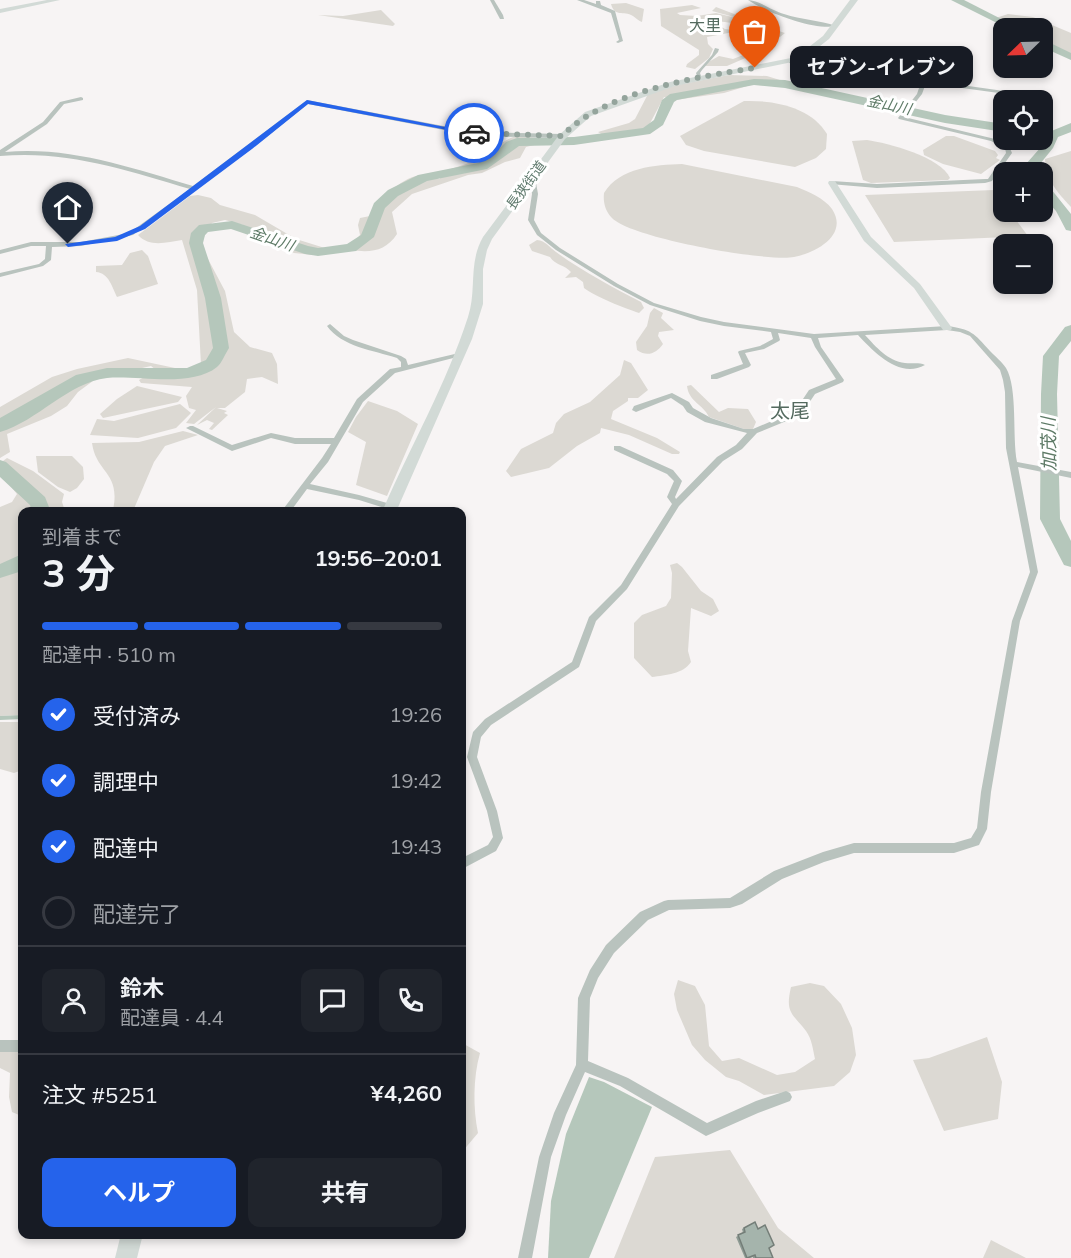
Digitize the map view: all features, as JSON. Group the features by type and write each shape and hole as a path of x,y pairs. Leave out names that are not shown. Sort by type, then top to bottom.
{"main road":[{"name":"長狭街道","path":"391,507 459,355 477,309 477,269 480,252 560,139 581,118 595,110 667,86 790,62 811,52 854,0"},
{"path":"126,1258 131,1239"}],"street":[{"path":"0,11 57,0"},
{"path":"492,0 502,18"},
{"path":"579,0 598,3 613,12 621,40 618,42"},
{"path":"750,0 778,15 811,24 834,26"},
{"path":"700,78 698,73 703,64 716,56 717,49"},
{"path":"790,62 993,91"},
{"path":"832,183 877,186 990,180 1010,153 1007,147 993,140 901,118 920,94 924,81"},
{"path":"0,153 45,123 62,103 81,99"},
{"path":"0,252 33,244 81,244 131,234 307,102 475,134 560,139"},
{"path":"0,153 20,150 68,155 106,163 194,188"},
{"path":"525,1258 545,1157 560,1113 582,1065 584,998 594,974 610,949 644,916 668,905 721,904 738,900 778,875 839,851 854,848 954,848 975,842 982,829 986,792 1016,621 1034,572 1010,448 1009,392 1003,369 972,335 947,328 814,336 724,324 652,304 616,285 558,249 539,234 532,225 531,216 535,194 532,177"},
{"path":"832,183 867,239 917,286 947,328"},
{"path":"0,275 41,265 48,260 49,245"},
{"path":"330,326 334,332 352,342 399,357 404,361 405,368"},
{"path":"714,377 747,365 741,352 762,348 777,340 774,330"},
{"path":"860,334 887,360 904,367 921,365"},
{"path":"636,410 672,394 686,404 690,410 708,420 744,431 754,431 798,413 812,392 840,380 818,347 814,336"},
{"path":"289,507 338,441 360,401 393,371 459,355"},
{"path":"190,428 231,448 271,435 295,441 338,441"},
{"path":"466,862 492,848 498,838 492,811 472,757 476,735 488,722 576,664 592,619 624,587 676,504 720,459 739,447 754,431"},
{"path":"617,448 670,472 678,481 671,497 676,504"},
{"path":"1014,464 1071,476"},
{"path":"305,486 329,493 368,498 386,507"},
{"path":"0,1046 18,1046"},
{"path":"582,1065 624,1082 706,1130 756,1107 786,1097"}],"shaded area":[{"path":"626,3 644,9 642,22 629,14 615,11 611,4"},
{"path":"692,5 701,8 677,13 697,16 716,13 745,20 712,11 716,7 785,33 780,37 773,34 769,47 755,56 727,66 705,66 719,56 733,59 756,50 763,44 758,37 750,35 753,33 748,27 741,30 732,23 714,22 725,29 739,31 707,37 708,44 713,49 709,58 695,69 686,67 699,55 699,50 661,26 660,9"},
{"path":"381,10 395,24 393,26 318,15 343,16"},
{"path":"1008,14 1035,18 996,18"},
{"path":"1053,25 1071,33 1071,55 1053,45"},
{"path":"729,75 767,76 783,81 764,81 724,93 675,100 664,97 648,127 639,131 603,135 598,132 635,119 648,94 677,85"},
{"path":"744,101 779,104 802,111 812,117 827,134 826,149 816,158 795,167 704,151 686,145 680,136"},
{"path":"516,136 539,138 542,143 526,147 520,158 482,173 468,175 412,194 392,212 397,234 393,240 377,250 351,250 360,235 358,225 360,218 370,216 380,202 401,183 417,176 428,175 440,179 438,174 479,159 506,140"},
{"path":"946,136 954,136 995,151 998,155 996,158 1000,160 993,162 993,165 981,174 943,164 924,155 923,150"},
{"path":"867,140 913,152 945,170 950,178 948,180 871,183 863,180 852,141"},
{"path":"1071,151 1071,207 1053,184 1053,162 1045,162 1045,159"},
{"path":"682,164 797,187 806,191 821,199 832,209 836,218 833,235 820,247 803,255 779,258 700,247 645,233 624,226 612,218 604,200 604,193 611,184 639,169"},
{"path":"993,190 993,222 1018,222 1026,234 993,234 993,238 894,242 865,195"},
{"path":"190,196 211,198 220,205 255,215 296,239 328,249 313,255 294,253 254,237 243,225 225,220 212,223 200,244 225,291 234,332 250,347 272,353 277,364 278,384 262,377 247,379 245,392 225,408 217,408 227,411 224,413 228,415 212,430 209,429 214,423 207,420 197,425 216,407 194,424 186,423 196,410 189,408 186,396 192,387 141,383 139,380 156,370 151,366 97,378 78,392 67,406 51,416 7,434 10,452 0,458 0,407 52,377 128,358 189,371 201,365 197,290 182,240 153,243 138,235"},
{"path":"537,240 608,285 641,302 644,308 639,313 589,291 576,277 565,278 571,272 569,270 550,257 532,251 529,245"},
{"path":"142,250 148,256 158,284 117,297 107,278 96,272 96,266 122,265 130,253"},
{"path":"654,308 663,313 661,318 674,330 659,332 658,336 663,344 648,354 637,350 636,342 647,326 650,313"},
{"path":"624,360 631,363 648,390 638,398 628,398 628,401 613,411 611,419 657,438 680,452 679,454 672,454 629,435 601,428 600,433 577,446 549,468 511,477 506,471 521,449 553,433 556,423 564,414 590,402 620,375"},
{"path":"691,385 719,412 728,408 748,409 756,422 753,429 744,429 709,417 690,396 687,386"},
{"path":"137,386 182,397 178,402 103,418 100,414"},
{"path":"368,401 397,411 418,424 387,496 356,485 366,442 348,432"},
{"path":"180,404 191,413 176,428 138,438 90,435 97,419 114,421"},
{"path":"183,431 198,435 165,446 154,462 135,507 113,507 114,488 94,453 92,443 139,442"},
{"path":"36,456 72,456 83,467 84,479 77,488 70,492 58,487 38,472"},
{"path":"7,458 33,471 64,494 64,507 18,507 18,715 0,716 0,507 12,502 17,494 2,476 3,461"},
{"path":"677,563 701,591 713,599 719,611 711,616 691,608 688,651 691,662 679,671 652,677 634,658 634,623 642,615 666,606 671,598 670,565"},
{"path":"0,722 18,722 18,772 14,773 0,769"},
{"path":"678,980 695,986 705,1005 709,1046 722,1061 739,1058 777,1075 795,1072 815,1059 808,1034 789,1008 791,987 810,983 824,986 841,1004 852,1028 856,1055 850,1072 834,1086 764,1095 739,1081 726,1077 705,1060 692,1045 677,1010 674,994"},
{"path":"987,1037 1002,1082 998,1119 944,1131 913,1060 929,1058"},
{"path":"18,1043 18,1115 12,1112 9,1097 10,1073 0,1068 0,1051 9,1050"},
{"path":"466,1045 480,1053 474,1093 478,1133 466,1147"},
{"path":"589,1077 604,1082 652,1107 589,1258 548,1258 551,1201 566,1134"},
{"path":"730,1150 778,1228 814,1258 614,1258 655,1157"},
{"path":"991,1240 1026,1258 983,1258"}],"building":[{"path":"755,1222 758,1229 765,1225 774,1245 769,1248 773,1258 756,1258 755,1255 747,1258 738,1235 745,1232 744,1228"}],"waterway":[{"name":"加茂川","path":"956,0 993,18"},
{"name":"加茂川","path":"1053,48 1071,57"},
{"name":"金山川","path":"0,426 82,379 107,373 188,373 212,363 221,348 213,298 196,243 198,233 204,228 232,225 305,250 318,252 351,248 367,237 379,206 393,193 423,178 482,166 517,142 574,141 646,131 658,122 668,100 674,97 754,82 785,84 945,119 993,126"},
{"name":"加茂川","path":"1035,162 1047,148 1053,135 1071,127"},
{"name":"加茂川","path":"1053,200 1062,210 1071,227"},
{"name":"加茂川","path":"1071,330 1051,356 1049,394 1050,519 1071,560"},
{"name":"金山川","path":"0,466 38,502 40,507"},
{"name":"金山川","path":"0,571 10,569 18,564"},
{"path":"0,718 18,717"}],"way so far":[{"path":"474,133 562,136 585,116 605,106 673,84 755,68"}],"place":[{"name":"セブン-イレブン","path":"755,68"}],"district":[{"name":"大里","path":"705,25"},
{"name":"太尾","path":"790,411"}],"route":[{"path":"68,244 117,239 142,228 307,102 474,133"}]}
